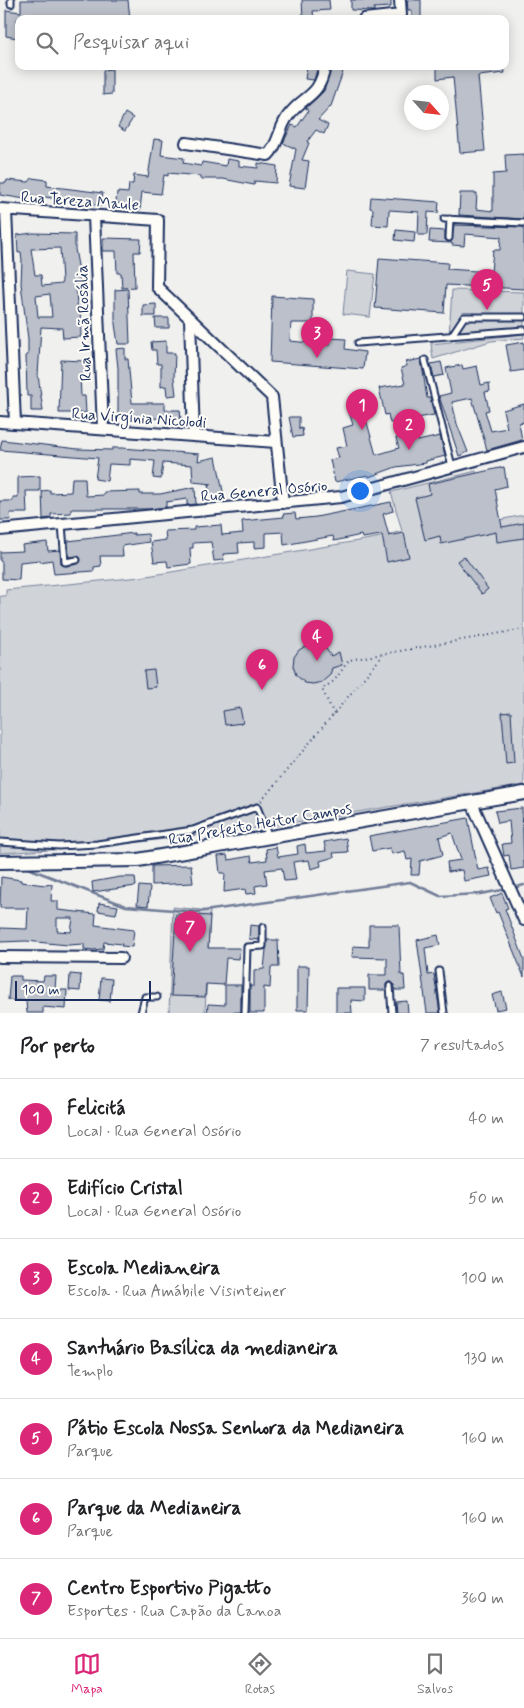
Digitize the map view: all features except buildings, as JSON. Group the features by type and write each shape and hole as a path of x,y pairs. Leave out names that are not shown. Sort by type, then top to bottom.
{"street":[{"path":"400,0 401,15"},
{"path":"186,143 268,154 274,148 288,115 317,91 324,70"},
{"path":"3,210 15,423"},
{"name":"Rua Tereza Maule","path":"3,210 158,220 157,286 190,319"},
{"name":"Rua Irmã Rosália","path":"94,216 103,429"},
{"path":"190,319 194,436"},
{"path":"190,319 272,397 283,503"},
{"name":"Rua Virgínia Nicolodi","path":"0,422 276,442"},
{"name":"Rua General Osório","path":"0,530 341,497 524,447"},
{"name":"Rua Prefeito Heitor Campos","path":"0,862 138,860 524,793"},
{"path":"472,803 524,920"},
{"path":"0,957 121,958"}],"lane":[{"path":"444,218 524,224"},
{"path":"450,219 450,238"},
{"path":"452,335 464,317 524,316"},
{"path":"358,343 524,330"},
{"path":"425,360 452,467"},
{"path":"62,524 64,562 77,560"},
{"path":"0,842 59,846 96,844 193,830 257,807 269,838"},
{"path":"245,1013 247,946 263,946 263,927"},
{"path":"439,971 444,1013"},
{"path":"390,986 392,1013"},
{"path":"141,1013 145,997 157,997"}],"path":[{"path":"334,714 322,689 334,681 349,660 524,629"},
{"path":"257,807 384,654"}],"shaded area":[{"path":"347,271 375,274 370,317 343,314"},
{"path":"452,290 524,292 524,328 449,335"},
{"path":"524,334 524,338 491,341 433,359 431,344"},
{"path":"476,471 488,522 524,515 524,785 265,827 98,847 0,853 0,596 6,596 6,590 141,577 376,538 402,531 391,492"},
{"path":"173,907 210,911 205,1013 169,1013"}],"waterway":[{"path":"25,867 126,906 197,912 410,882 440,896 480,894 508,889"},
{"path":"513,888 524,885"}],"place":[{"name":"Pátio Escola Nossa Senhora da Medianeira","path":"487,310"},
{"name":"Escola Medianeira","path":"317,358"},
{"name":"Felicitá","path":"362,430"},
{"name":"Edifício Cristal","path":"409,450"},
{"name":"Santuário Basílica da medianeira","path":"317,661"},
{"name":"Parque da Medianeira","path":"262,690"},
{"name":"Centro Esportivo Pigatto","path":"190,952"}]}
